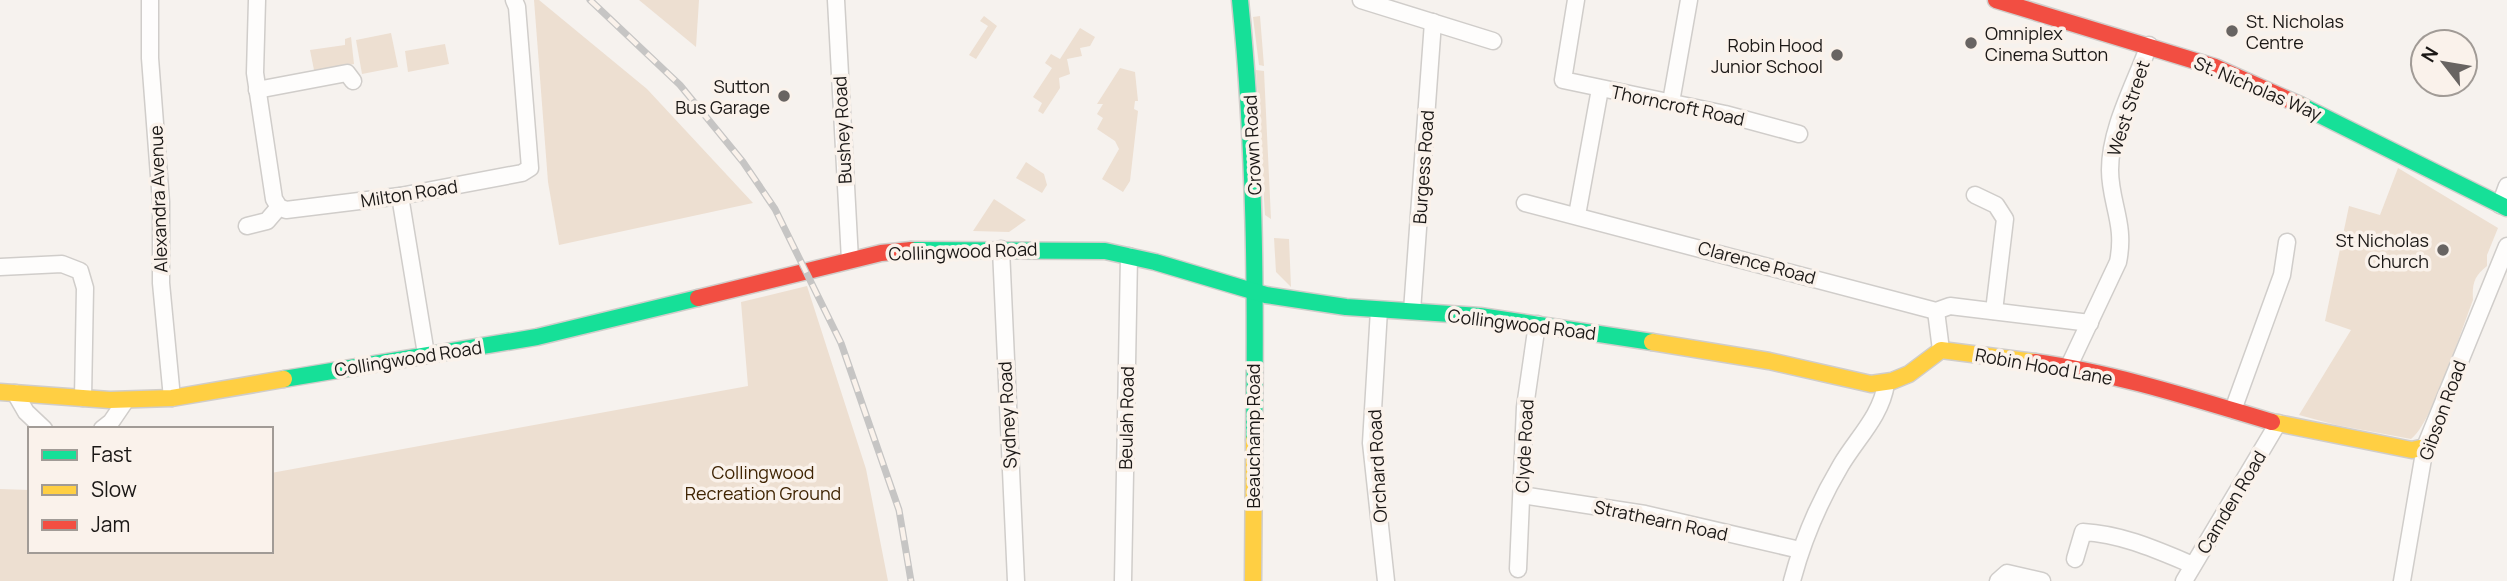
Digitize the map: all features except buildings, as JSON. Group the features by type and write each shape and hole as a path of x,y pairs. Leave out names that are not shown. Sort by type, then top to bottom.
{"street":[{"name":"Alexandra Avenue","path":"150,0 150,58 161,202 161,283 172,398"},
{"path":"247,226 267,221 282,208 274,199 257,90 257,0"},
{"name":"Milton Road","path":"282,208 400,196 522,173 530,168 517,7 514,0"},
{"name":"Bushey Road","path":"836,0 850,260"},
{"name":"Crown Road","path":"1240,0 1254,159 1256,230 1253,291"},
{"path":"1363,0 1493,41"},
{"name":"Thorncroft Road","path":"1576,0 1562,75 1568,83 1671,102 1799,134"},
{"path":"1671,102 1689,0"},
{"name":"St. Nicholas Way","path":"1996,0 2215,67 2291,100 2504,206"},
{"name":"Burgess Road","path":"1412,312 1433,22"},
{"name":"West Street","path":"2067,368 2110,282 2122,247 2120,216 2110,179 2111,154 2149,45"},
{"path":"257,90 347,73 353,81"},
{"path":"1577,215 1600,89"},
{"path":"2504,206 2507,186"},
{"path":"1975,195 1996,205 2005,219 1994,312"},
{"path":"400,196 426,354"},
{"name":"Clarence Road","path":"1525,203 1937,311 1950,306 2090,323"},
{"path":"2233,410 2282,275 2287,242"},
{"name":"Gibson Road","path":"2402,581 2425,447 2507,246"},
{"name":"Collingwood Road","path":"8,392 126,400 172,398 537,337 850,260 935,248 1067,248 1129,256 1253,291 1379,310 1537,324 1668,343 1769,361 1860,382 1886,384"},
{"name":"Sydney Road","path":"1001,248 1016,581"},
{"name":"Beulah Road","path":"1123,581 1129,256"},
{"path":"0,267 62,264 80,271 85,288 83,398"},
{"name":"Beauchamp Road","path":"1253,291 1253,581"},
{"name":"Orchard Road","path":"1379,310 1371,443 1386,581"},
{"path":"1791,581 1800,550 1829,485 1874,416 1886,384 1908,376 1941,350 1937,311"},
{"name":"Clyde Road","path":"1518,569 1525,407 1537,324"},
{"name":"Robin Hood Lane","path":"1941,350 2067,368 2278,423 2412,450 2425,447"},
{"path":"8,392 42,427"},
{"path":"105,427 126,400"},
{"name":"Camden Road","path":"2184,581 2278,423"},
{"name":"Strathearn Road","path":"1522,495 1645,514 1800,550"},
{"path":"2076,559 2082,532 2103,533 2149,547 2193,565"},
{"path":"1998,581 2007,573 2042,581"}],"green space":[{"path":"534,0 539,0 647,89 753,203 559,245 548,182"},
{"path":"639,0 699,0 696,47"},
{"path":"984,16 997,26 976,59 969,55 988,26 980,21"},
{"path":"1260,16 1264,66 1259,65 1253,17"},
{"path":"1080,28 1095,37 1090,46 1080,48 1082,56 1067,59 1070,74 1059,78 1060,88 1043,114 1038,111 1042,103 1033,97 1052,68 1045,63 1051,54 1060,59"},
{"path":"391,33 398,67 362,74 356,40"},
{"path":"351,37 354,64 319,71 315,75 310,50 345,45 345,39"},
{"path":"445,44 449,64 408,72 405,51"},
{"path":"1120,68 1135,72 1138,101 1135,101 1134,109 1138,111 1130,181 1123,192 1102,179 1119,149 1115,141 1097,129 1103,118 1097,114 1103,104 1097,104"},
{"path":"1256,70 1264,71 1271,219 1265,215"},
{"path":"1026,162 1044,174 1047,185 1042,193 1016,178"},
{"path":"2398,168 2498,228 2487,255 2487,266 2475,281 2473,300 2437,397 2428,416 2411,439 2299,415 2351,330 2325,321 2349,206 2380,215"},
{"path":"994,199 1026,220 1009,232 973,231"},
{"path":"1274,238 1289,239 1291,287 1276,272"},
{"name":"Collingwood Recreation Ground","path":"807,286 866,469 888,581 0,581 0,489 28,490 28,553 273,553 273,473 748,386 741,302"}],"railway":[{"path":"590,0 680,85 743,162 775,209 841,343 899,510 911,581"}],"traffic: fast":[{"path":"1240,0 1249,110 1253,220 1254,440"},
{"path":"2300,105 2507,208"},
{"path":"911,250 1105,251 1155,262 1266,295 1346,307 1480,316 1652,342"},
{"path":"284,379 537,337 698,298"}],"traffic: slow":[{"path":"1652,342 1769,361 1871,384 1892,381 1909,374 1941,350 2035,362"},
{"path":"0,392 110,400 172,398 284,379"},
{"path":"2272,422 2412,450 2425,447"},
{"path":"1253,581 1254,440"}],"traffic: jam":[{"path":"1996,0 2215,67 2300,105"},
{"path":"698,298 881,253 911,250"},
{"path":"2035,362 2125,380 2272,422"}],"place":[{"name":"St. Nicholas Centre","path":"2232,31"},
{"name":"Omniplex Cinema Sutton","path":"1971,43"},
{"name":"Robin Hood Junior School","path":"1837,55"},
{"name":"Sutton Bus Garage","path":"784,96"},
{"name":"St Nicholas Church","path":"2443,250"}]}
